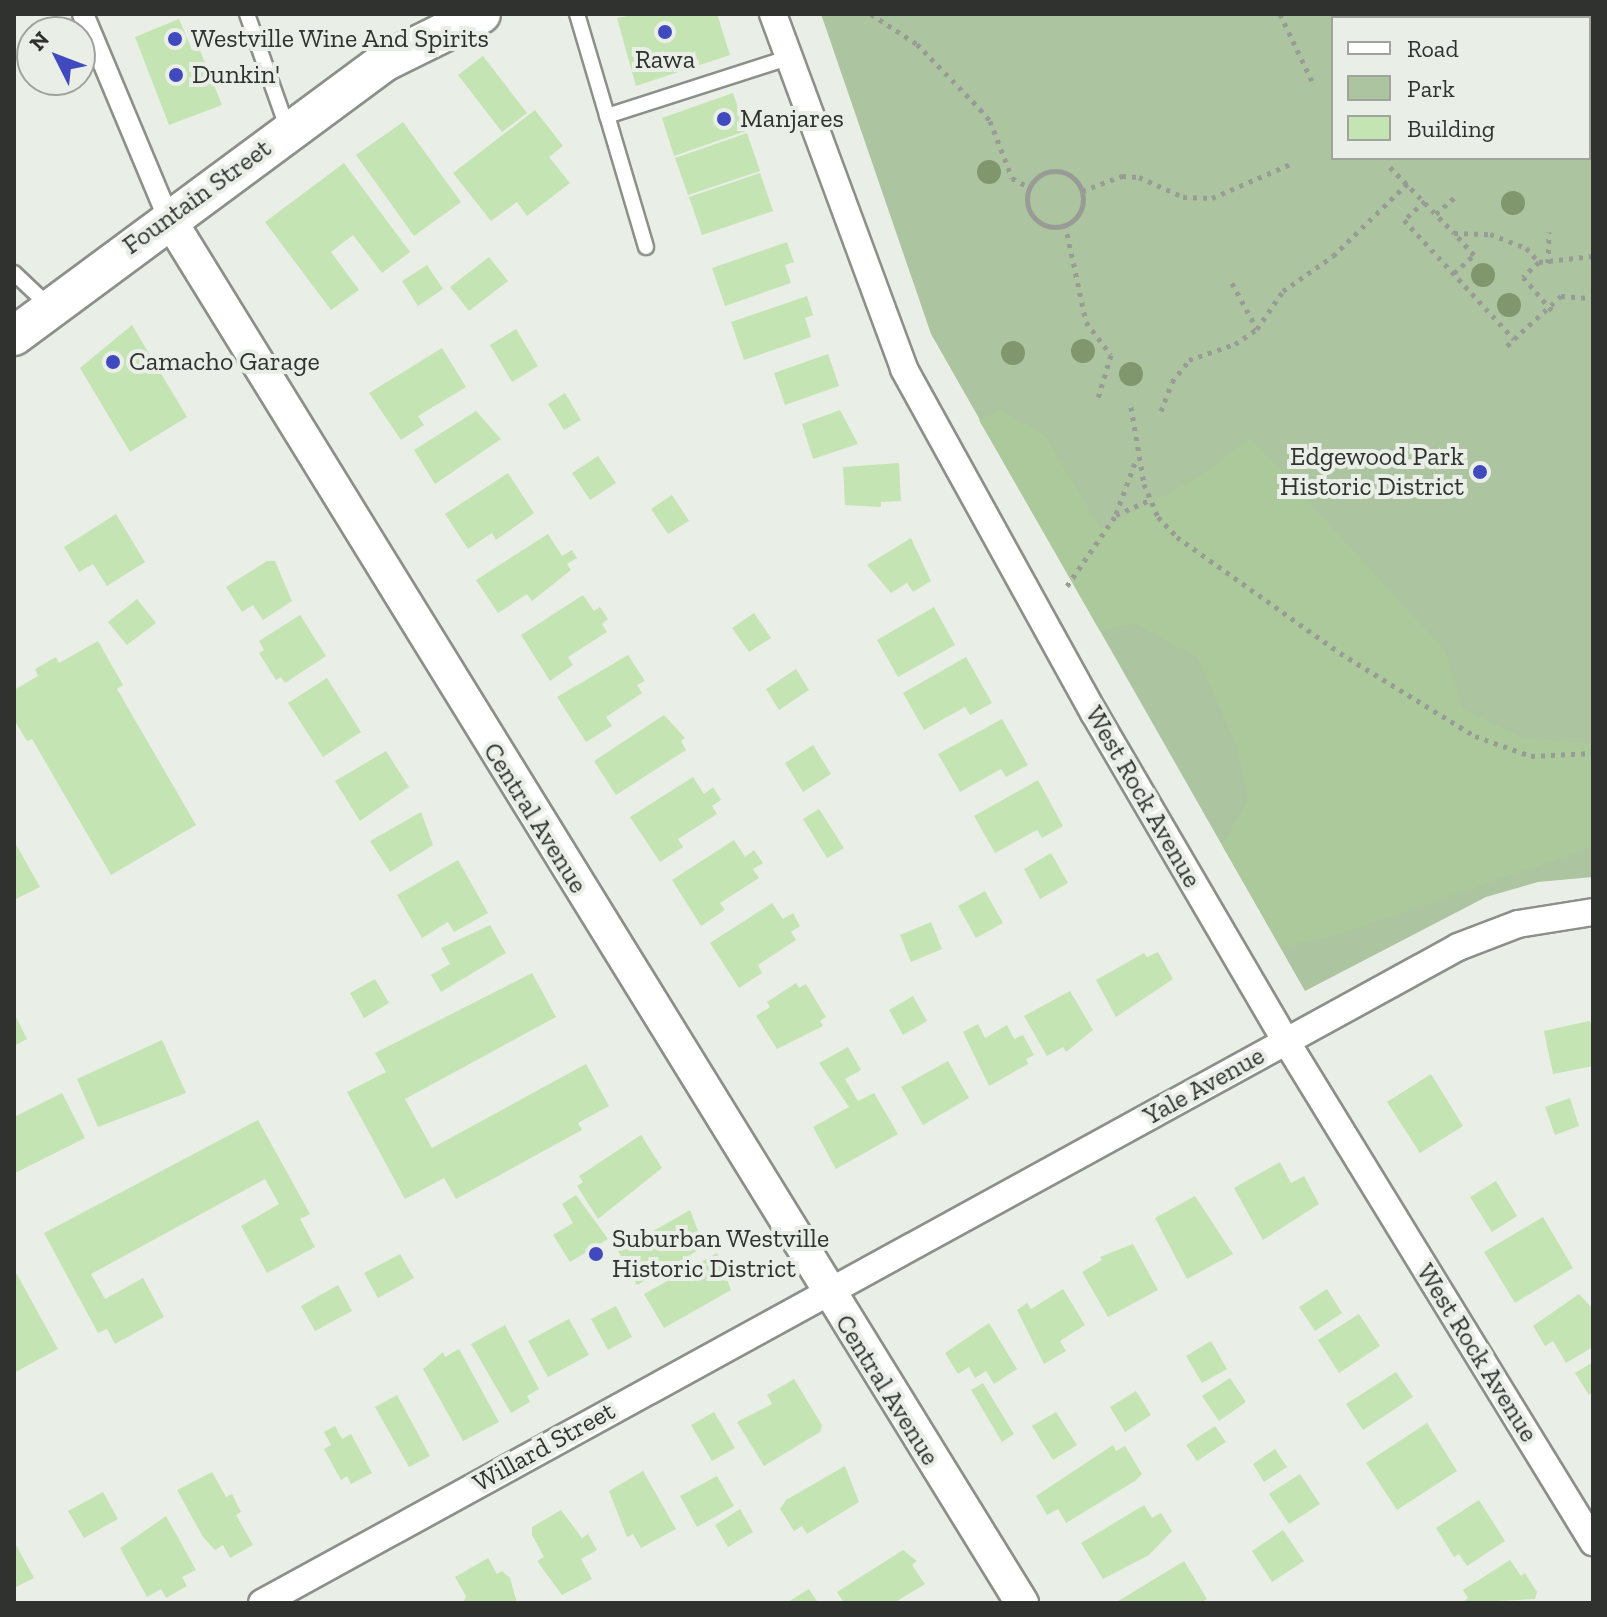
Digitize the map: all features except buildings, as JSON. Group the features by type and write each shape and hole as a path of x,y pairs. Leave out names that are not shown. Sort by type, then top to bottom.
{"main road":[{"name":"Fountain Street","path":"384,62 418,14"},
{"name":"Fountain Street","path":"14,336 168,217 384,62 481,14"}],"street":[{"name":"Central Avenue","path":"83,14 168,217 825,1290 1022,1603"},
{"name":"West Rock Avenue","path":"773,14 904,369 1094,713 1286,1041 1593,1542"},
{"name":"Yale Avenue","path":"825,1290 1458,947 1518,924 1593,912"},
{"name":"Willard Street","path":"262,1603 825,1290"}],"lane":[{"path":"247,14 289,130"},
{"path":"577,14 646,247"},
{"path":"607,116 788,58"},
{"path":"14,273 50,307"}],"path":[{"path":"871,14 917,44 980,109 990,121 1012,178 1030,188"},
{"path":"1280,14 1312,81"},
{"path":"1082,191 1122,176 1139,177 1183,197 1212,198 1293,163"},
{"path":"1390,167 1474,255 1454,273"},
{"path":"1057,170 1077,180 1082,191 1085,202 1075,221 1052,229 1031,217 1026,196 1035,178 1057,170"},
{"path":"1161,411 1172,382 1189,360 1235,344 1257,329 1283,291 1333,256 1408,183"},
{"path":"1436,214 1455,197"},
{"path":"1425,201 1404,220 1514,339"},
{"path":"1065,224 1086,322 1111,355 1098,398"},
{"path":"1548,263 1549,232"},
{"path":"1454,233 1490,234 1526,248 1539,262 1593,256"},
{"path":"1539,262 1523,277 1555,314"},
{"path":"1232,283 1257,329"},
{"path":"1507,346 1549,308 1570,294 1593,298"},
{"path":"1131,407 1137,459 1150,500 1177,537 1417,703 1475,736 1531,756 1593,753"},
{"path":"1067,586 1116,515 1137,459"},
{"path":"1116,515 1150,500"}],"green space":[{"path":"821,14 1593,14 1593,877 1538,882 1486,897 1305,991 931,334"},
{"path":"1000,410 1044,435 1101,529 1201,476 1250,438 1445,651 1463,709 1524,738 1593,744 1593,847 1328,938 1281,947 1222,845 1248,800 1237,747 1198,658 1135,623 1100,631 979,420"}],"place":[{"name":"Rawa","path":"665,32"},
{"name":"Westville Wine And Spirits","path":"175,39"},
{"name":"Dunkin'","path":"176,75"},
{"name":"Manjares","path":"724,119"},
{"name":"Camacho Garage","path":"113,362"},
{"name":"Edgewood Park Historic District","path":"1480,472"},
{"name":"Suburban Westville Historic District","path":"596,1254"}]}
